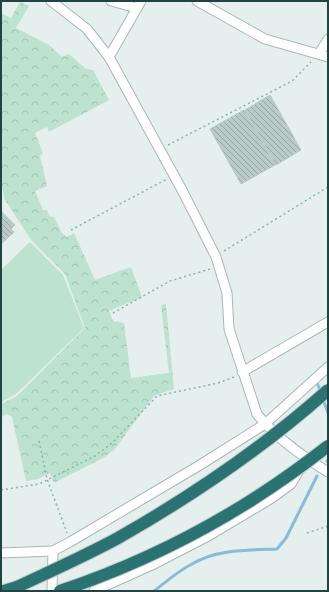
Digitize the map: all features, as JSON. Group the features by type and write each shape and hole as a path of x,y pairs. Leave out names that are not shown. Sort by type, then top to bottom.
{"highway":[{"path":"4,591 117,538 160,512 229,468 285,427 328,390"},
{"path":"60,591 131,564 198,531 288,476 328,446"}],"street":[{"path":"51,1 87,29 109,57 174,175 216,257 227,293 229,329 257,414 265,424 306,459 328,472"},
{"path":"109,57 139,4 111,1"},
{"path":"197,1 265,39 324,56 328,40"},
{"path":"242,372 328,322"},
{"path":"1,553 53,551 70,542 200,465 265,424 328,366"},
{"path":"94,591 152,565 210,534 272,498 291,484 306,459"},
{"path":"52,591 53,551"}],"path":[{"path":"159,149 292,81 324,56"},
{"path":"71,230 174,175"},
{"path":"216,257 328,187"},
{"path":"113,313 170,281 220,266"},
{"path":"1,490 38,484 95,456 112,443 157,396 229,380 242,372"},
{"path":"39,441 47,479 70,542"},
{"path":"307,533 328,526"}],"green space":[{"path":"20,2 29,6 16,28 49,45 62,57 69,54 86,69 93,70 109,100 49,132 47,127 35,133 43,153 40,156 47,186 35,191 43,210 47,210 49,216 54,217 62,233 67,237 74,233 95,280 131,267 142,297 109,311 113,321 124,323 131,378 169,373 161,305 166,304 174,389 154,396 114,450 103,458 54,483 50,473 38,479 26,481 12,417 7,414 1,417 1,404 17,396 85,328 65,274 31,240 4,198 1,180 1,13 11,18"},
{"path":"30,242 63,275 84,328 16,394 1,402 1,270"}],"building":[{"path":"270,95 301,150 276,165 245,110"},
{"path":"244,110 275,165 241,184 210,129"},
{"path":"1,211 15,225 11,229 14,232 1,244"}],"waterway":[{"path":"317,383 321,392"},
{"path":"323,399 328,413"},
{"path":"154,591 177,573 211,555 233,551 277,549 286,538 317,476"}]}
